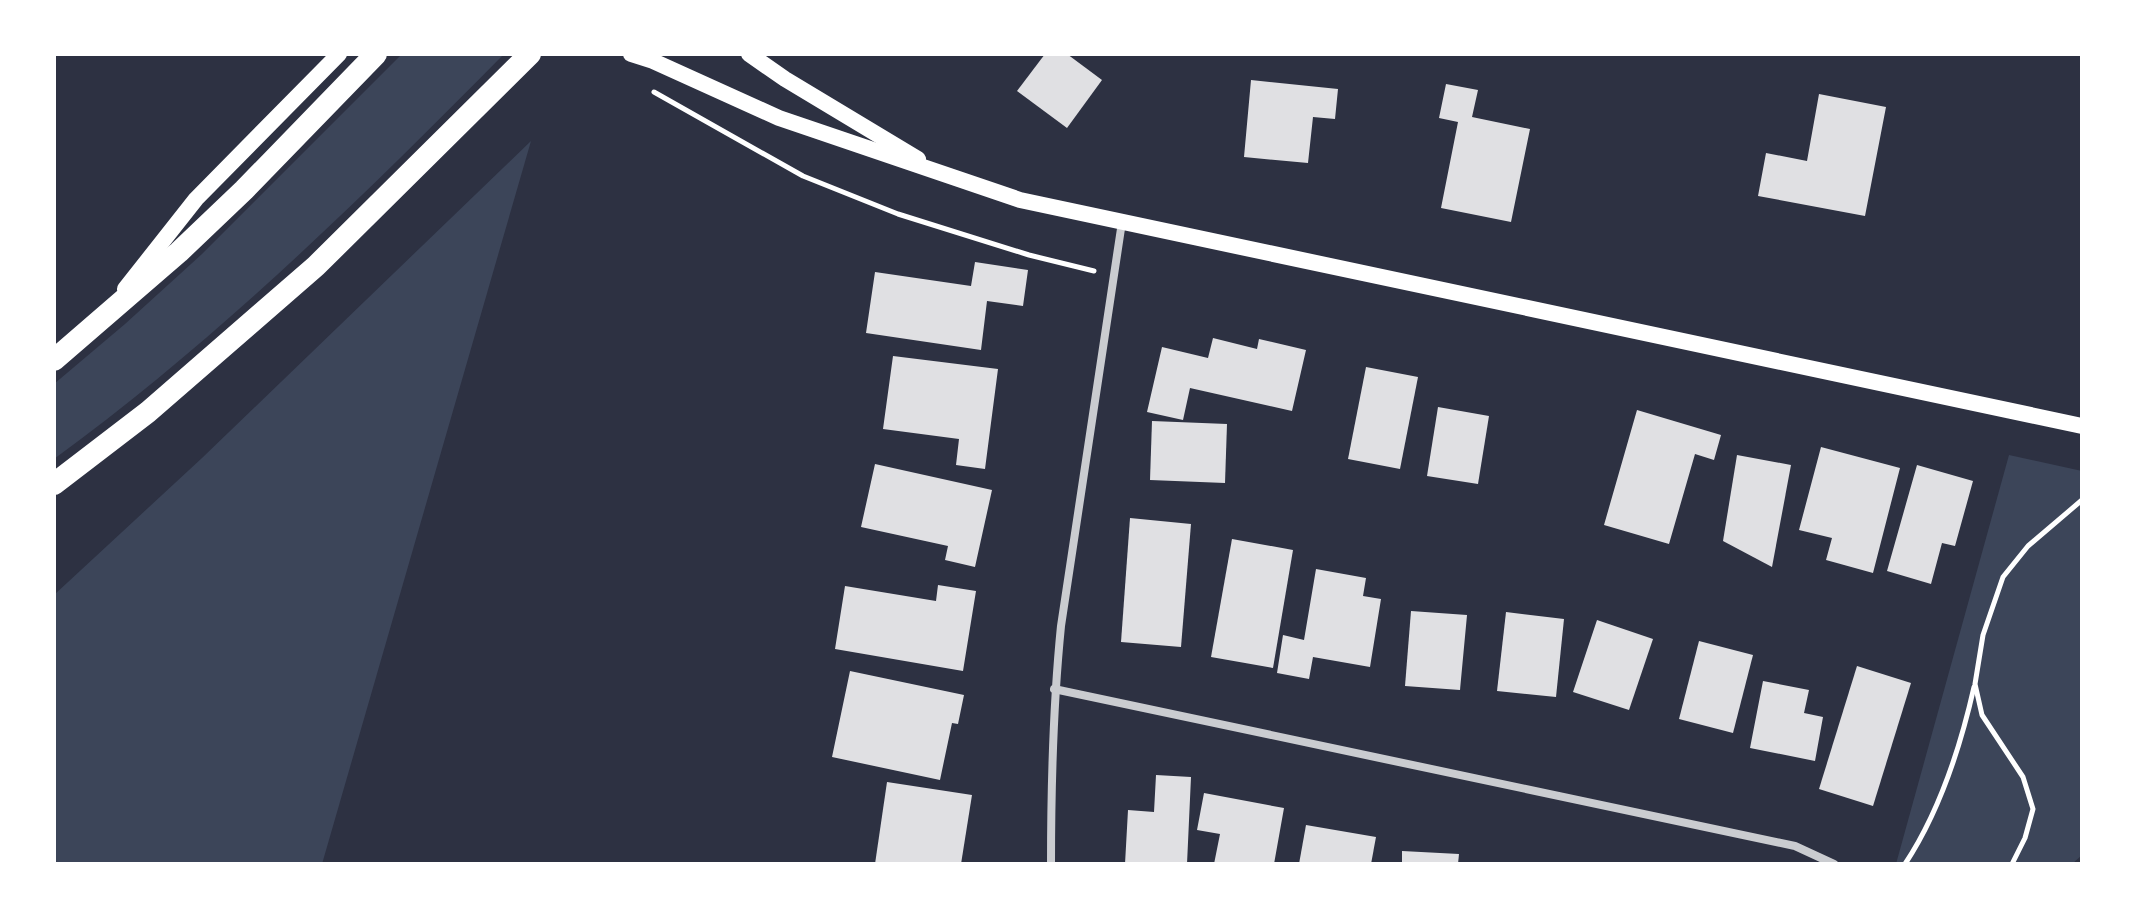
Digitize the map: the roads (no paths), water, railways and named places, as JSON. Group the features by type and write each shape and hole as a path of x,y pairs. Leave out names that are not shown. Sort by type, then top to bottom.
{"highway":[{"path":"54,360 179,252 376,54"},
{"path":"54,484 148,412 316,266 526,58"}],"main road":[{"path":"103,320 159,243 196,199 339,54"},
{"path":"526,58 548,54"},
{"path":"749,54 947,176"},
{"path":"635,55 779,118 1020,200 2082,426"}],"street":[{"path":"1051,864 1054,689 1122,222"},
{"path":"1054,689 1795,846 1834,864"}]}
